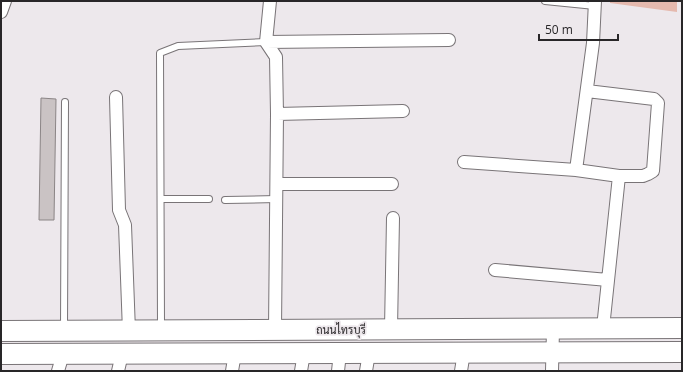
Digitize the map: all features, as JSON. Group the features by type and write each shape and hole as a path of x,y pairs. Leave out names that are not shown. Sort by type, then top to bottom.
{"main road":[{"path":"603,328 603,352"},
{"name":"ถนนไทรบุรี","path":"1,331 682,328"},
{"name":"ถนนไทรบุรี","path":"1,354 61,362 553,362 603,352 682,352"}],"street":[{"path":"1,12 5,1"},
{"path":"270,1 266,42 276,57 277,114 275,330"},
{"path":"576,170 593,43 595,3"},
{"path":"266,42 449,40"},
{"path":"464,162 576,170 619,176 643,176 653,171 658,103 654,99 587,91"},
{"path":"116,97 119,210 124,225 129,331"},
{"path":"277,114 404,111"},
{"path":"603,328 619,176"},
{"path":"277,184 392,184"},
{"path":"391,329 393,218"},
{"path":"495,270 608,280"},
{"path":"553,329 553,362"}],"lane":[{"path":"545,1 595,3"},
{"path":"162,331 160,54 178,46 266,42"},
{"path":"64,330 65,102"},
{"path":"161,199 209,199"},
{"path":"225,200 276,199"}],"shaded area":[{"path":"610,1 677,1 677,12 610,3"}],"building":[{"path":"41,98 56,99 54,220 39,220"}]}
